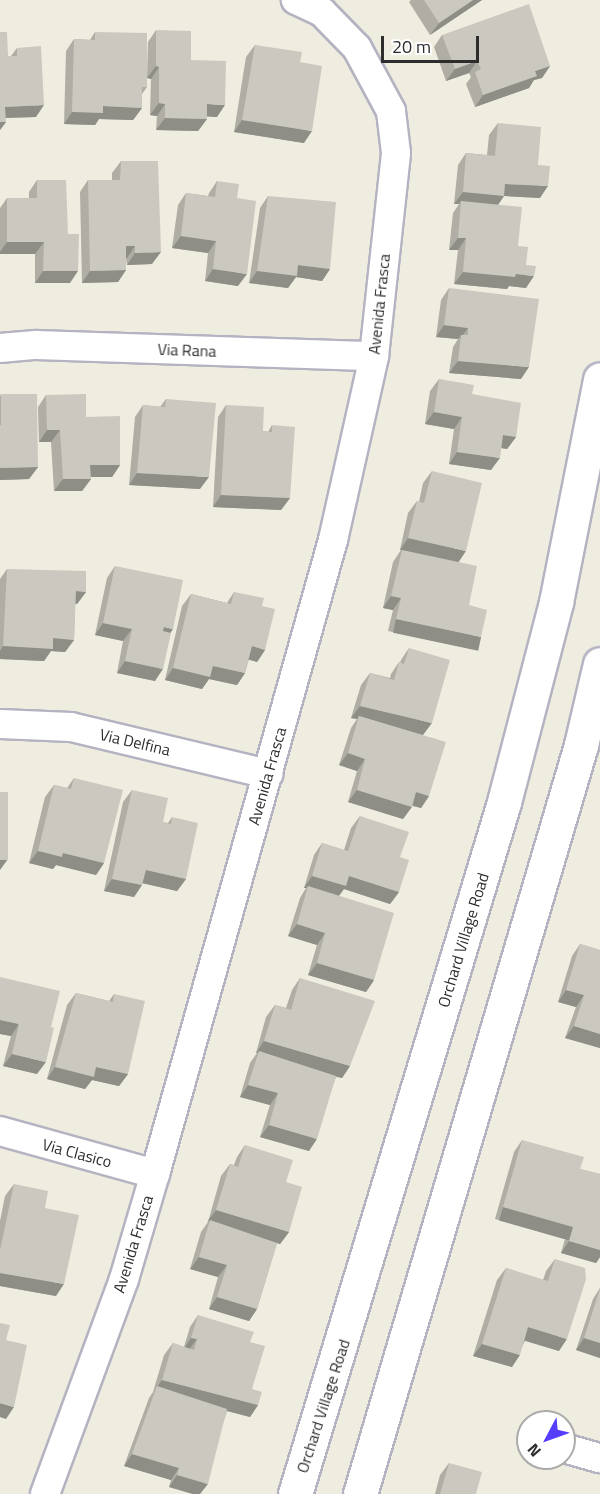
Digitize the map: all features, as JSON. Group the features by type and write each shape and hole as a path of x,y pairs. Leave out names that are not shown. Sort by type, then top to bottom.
{"main road":[{"name":"Orchard Village Road","path":"295,1494 504,802 556,602 600,379"},
{"path":"360,1494 580,745 600,664"}],"street":[{"name":"Avenida Frasca","path":"45,1494 124,1279 155,1174 333,540 374,356 396,153 391,111 357,48 322,12 296,0"},
{"name":"Via Rana","path":"0,348 36,345 374,356"},
{"name":"Via Delfina","path":"0,724 71,727 268,774"},
{"name":"Via Clasico","path":"0,1131 155,1174"},
{"path":"576,1451 600,1458"}],"building":[{"path":"424,0 473,0 439,23"},
{"path":"529,4 550,66 535,71 537,76 483,95 475,72 481,69 477,61 455,69 442,35"},
{"path":"156,30 191,31 191,60 226,61 225,105 207,104 207,119 165,118 165,104 159,103"},
{"path":"0,32 7,32 8,56 17,56 17,48 41,46 44,105 5,107 6,122 0,122"},
{"path":"95,32 147,33 147,87 142,87 142,108 103,106 103,113 72,112 74,39 95,40"},
{"path":"255,45 302,52 300,62 322,66 312,131 242,120"},
{"path":"498,123 541,127 538,165 550,166 548,186 505,184 504,196 463,192 466,153 495,156"},
{"path":"121,161 158,161 161,252 135,253 135,246 126,246 126,270 90,271 88,180 120,180"},
{"path":"37,180 66,180 68,234 79,234 78,271 43,271 44,242 7,242 7,198 37,198"},
{"path":"217,181 239,184 237,198 256,201 247,274 213,269 216,241 181,236 186,193 215,197"},
{"path":"268,196 336,202 330,269 298,265 297,276 257,271"},
{"path":"461,201 522,207 518,246 528,247 526,265 536,266 534,276 516,274 515,277 463,272 466,238 458,238"},
{"path":"449,288 539,299 529,367 458,361 461,335 468,335 468,328 444,325"},
{"path":"439,379 474,385 472,394 521,403 516,437 503,435 500,458 457,452 462,417 434,412"},
{"path":"1,394 37,394 38,467 0,468"},
{"path":"86,394 86,417 120,416 120,465 90,465 91,479 63,479 60,430 47,430 46,395"},
{"path":"166,399 216,403 209,477 137,473 143,405 165,407"},
{"path":"226,405 264,407 263,431 272,432 272,425 295,427 290,498 221,495"},
{"path":"432,471 482,483 466,551 408,538 417,501 424,503"},
{"path":"402,550 477,566 469,605 487,610 481,637 396,619 401,598 391,596"},
{"path":"115,566 183,580 173,629 164,627 163,631 171,633 163,669 125,661 132,629 103,623"},
{"path":"7,569 86,571 86,592 76,591 74,640 53,638 53,649 3,646"},
{"path":"234,592 264,598 262,606 275,609 265,650 252,646 245,673 213,666 210,677 173,668 191,594 231,604"},
{"path":"409,648 450,660 432,723 360,706 370,673 394,680 399,662 404,664"},
{"path":"359,716 446,742 429,796 416,792 412,807 357,790 365,759 348,753"},
{"path":"74,778 123,790 104,863 63,853 62,857 38,851 54,785 71,789"},
{"path":"132,790 168,798 163,822 171,824 172,817 198,823 186,879 146,870 142,885 112,879"},
{"path":"0,792 8,792 8,860 0,860"},
{"path":"360,816 409,832 400,857 409,860 399,892 349,876 346,886 312,876 322,843 348,851"},
{"path":"308,886 394,913 374,980 317,963 325,933 297,924"},
{"path":"580,944 600,950 600,1034 574,1026 584,995 566,990"},
{"path":"0,977 60,991 51,1027 54,1028 46,1062 12,1054 19,1024 0,1020"},
{"path":"300,978 375,1001 350,1066 264,1041 275,1005 291,1010"},
{"path":"76,993 113,1002 114,994 145,1001 128,1074 96,1067 94,1077 55,1067"},
{"path":"259,1051 336,1076 317,1139 269,1125 278,1093 248,1085"},
{"path":"522,1140 584,1157 580,1169 600,1174 600,1250 569,1241 573,1227 503,1207"},
{"path":"245,1145 293,1160 286,1182 302,1187 289,1232 216,1210 230,1164 238,1167"},
{"path":"14,1184 48,1191 45,1208 79,1215 64,1284 0,1273 0,1250"},
{"path":"210,1220 277,1243 257,1309 217,1297 227,1265 199,1257"},
{"path":"555,1259 585,1268 586,1279 567,1339 528,1327 520,1355 482,1344 506,1268 548,1281"},
{"path":"600,1289 600,1343 584,1338"},
{"path":"198,1315 254,1332 250,1342 265,1346 252,1389 262,1392 258,1405 162,1380 173,1343 194,1350 197,1339 191,1338"},
{"path":"0,1323 10,1325 6,1340 27,1345 14,1407 0,1403"},
{"path":"157,1386 227,1409 208,1484 177,1475 179,1468 132,1454"},
{"path":"449,1463 482,1472 476,1494 440,1494"}]}
